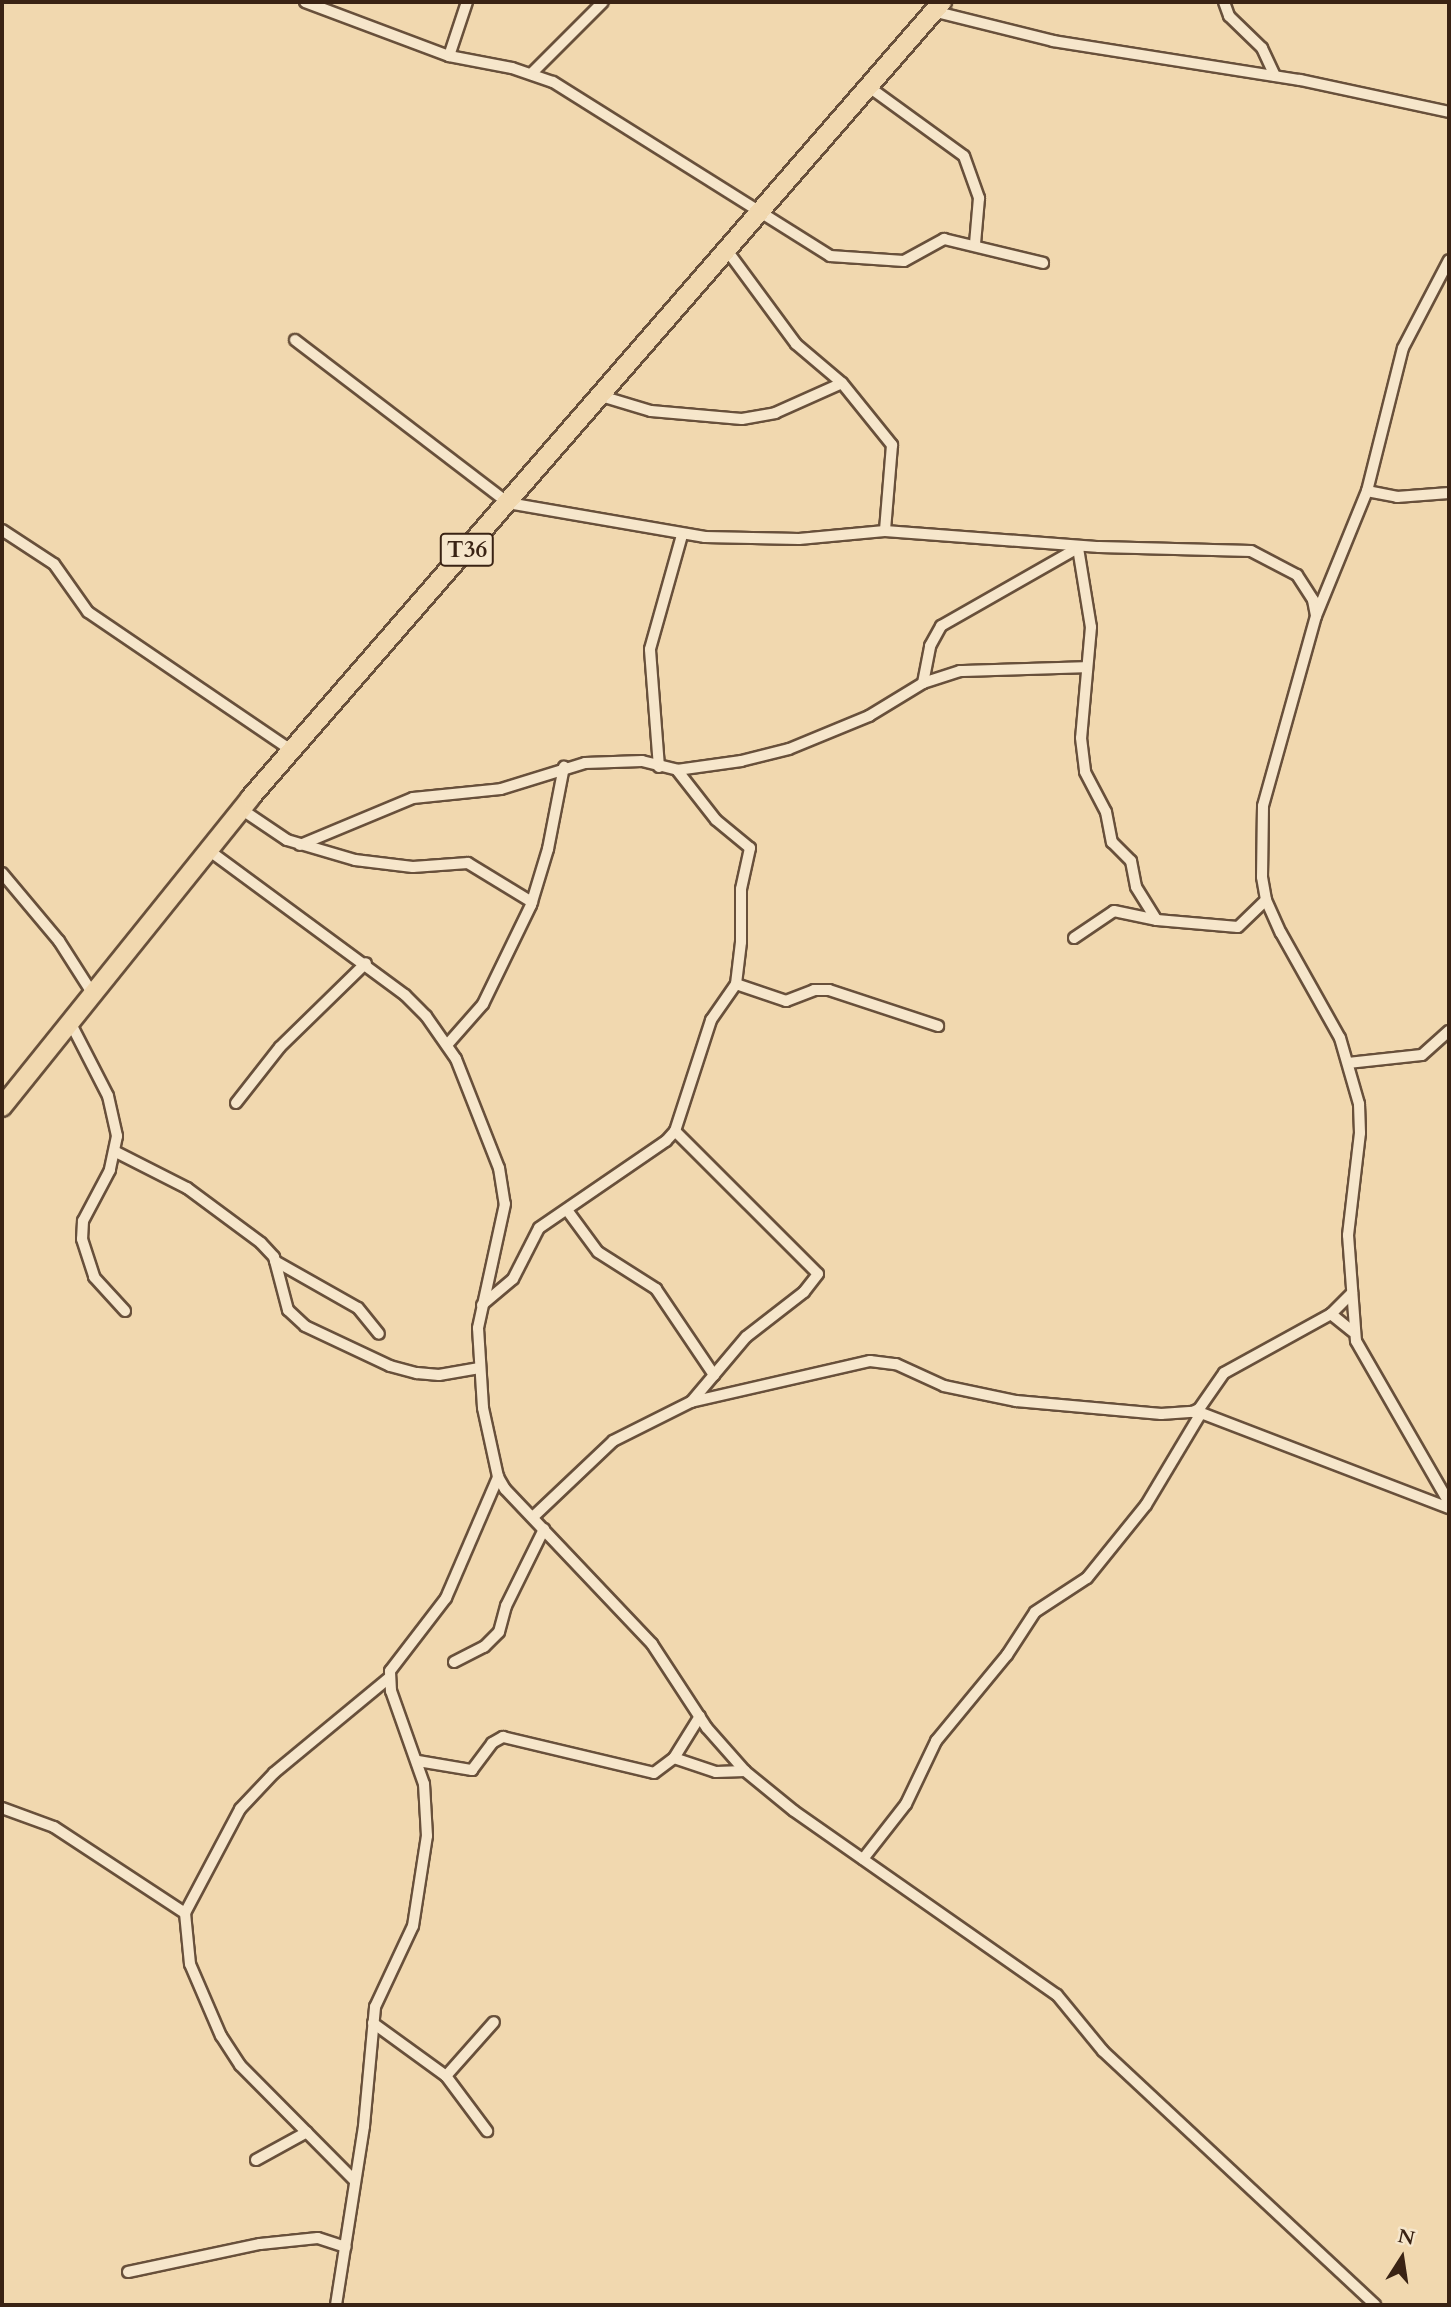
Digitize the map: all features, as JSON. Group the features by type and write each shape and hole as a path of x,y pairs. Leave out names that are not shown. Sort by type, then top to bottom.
{"highway":[{"name":"T36","path":"2,1107 90,991 291,750 938,6"}],"street":[{"path":"304,2 449,56 532,73 589,102 825,254 899,262 944,239 975,244 1043,264"},
{"path":"449,56 467,2"},
{"path":"532,73 603,2"},
{"path":"1224,2 1229,16 1262,48 1275,76"},
{"path":"938,6 1053,41 1275,76 1449,112"},
{"path":"869,87 964,156 979,198 975,244"},
{"path":"726,249 796,344 842,383 893,450 886,531"},
{"path":"1353,1332 1349,1212 1360,1133 1348,1063 1340,1038 1266,900 1260,851 1263,806 1316,616 1367,491 1403,348 1422,305 1449,260"},
{"path":"295,340 508,503 682,534 799,539 886,531 1080,547 1251,551 1297,575 1313,600 1316,616"},
{"path":"601,396 650,411 741,419 775,413 842,383"},
{"path":"1367,491 1397,497 1449,493"},
{"path":"2,530 54,564 88,612 291,750"},
{"path":"659,767 650,649 682,534"},
{"path":"1080,547 1091,627 1081,738 1085,772 1106,812 1112,842 1131,861 1136,887 1157,920"},
{"path":"923,683 930,646 941,626 1080,547"},
{"path":"300,845 413,797 501,789 564,767 635,761 677,769 741,761 789,749 869,716 923,683 977,668 1086,667"},
{"path":"447,1045 483,1004 532,902 564,767"},
{"path":"482,1305 513,1279 539,1228 666,1142 675,1130 711,1020 736,984 741,942 741,889 750,848 716,820 677,769"},
{"path":"241,809 300,845 403,866 468,863 532,902"},
{"path":"207,849 366,963 426,1016 447,1045 479,1112 499,1168 505,1204 482,1305 479,1368 498,1477 652,1644 700,1716 745,1771 863,1859 1057,1995 1103,2051 1375,2305"},
{"path":"2,873 59,941 90,991"},
{"path":"1074,938 1114,911 1157,920 1238,927 1266,900"},
{"path":"236,1103 280,1047 366,963"},
{"path":"736,984 786,1001 814,990 837,991 938,1026"},
{"path":"69,1020 113,1110 116,1152 83,1221 82,1239 94,1278 125,1311"},
{"path":"1348,1063 1429,1052 1449,1031"},
{"path":"675,1130 818,1274 804,1292 746,1337 691,1402"},
{"path":"116,1152 187,1188 261,1243 275,1261 358,1308 379,1334"},
{"path":"567,1210 598,1252 656,1289 714,1375"},
{"path":"275,1261 288,1310 305,1326 390,1366 417,1373 439,1375 479,1368"},
{"path":"863,1859 906,1804 936,1741 1007,1655 1035,1612 1087,1578 1146,1505 1224,1373 1331,1314 1352,1293"},
{"path":"1331,1314 1353,1332 1449,1506"},
{"path":"533,1517 613,1441 691,1402 870,1361 897,1364 944,1386 1016,1401 1161,1414 1199,1412 1449,1506"},
{"path":"355,2181 240,2066 211,2019 190,1964 185,1913 240,1809 274,1773 388,1678 393,1666 446,1598 498,1477"},
{"path":"454,1662 484,1647 499,1632 506,1606 544,1529"},
{"path":"336,2305 355,2181 373,2023 380,1993 413,1926 427,1836 418,1761 388,1678"},
{"path":"418,1761 472,1770 492,1743 503,1737 641,1772 663,1769 674,1758 700,1716"},
{"path":"674,1758 716,1772 745,1771"},
{"path":"2,1808 54,1827 185,1913"},
{"path":"446,2076 494,2022"},
{"path":"373,2023 446,2076 487,2131"},
{"path":"256,2160 307,2132"},
{"path":"128,2272 260,2244 318,2238 345,2247"}]}
